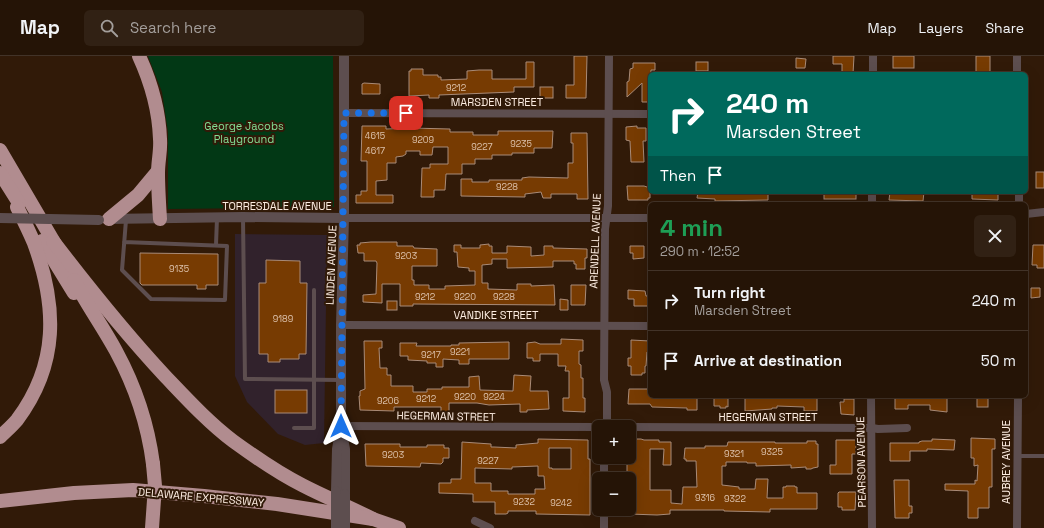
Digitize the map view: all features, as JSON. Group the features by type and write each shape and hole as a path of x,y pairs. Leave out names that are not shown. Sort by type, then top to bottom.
{"highway":[{"path":"139,56 147,73 154,95 158,120 160,140 158,171 160,219"},
{"path":"0,150 116,352 133,387 151,448 144,528"},
{"path":"104,220 138,195 158,171"},
{"path":"0,438 16,420 31,398 41,376 50,336 50,316 47,289 41,264 28,230 3,177"},
{"path":"3,177 116,367 131,399 140,438 155,486 152,528"},
{"path":"53,241 137,346 195,408 215,426 250,453 283,474 373,519"},
{"name":"DELAWARE EXPRESSWAY","path":"0,502 74,493 133,490 249,500 373,519 399,528"}],"street":[{"name":"LINDEN AVENUE","path":"344,56 344,218 341,325 341,426 337,449 340,492 345,528"},
{"name":"ARENDELL AVENUE","path":"607,420 607,392 604,380 604,326 605,229 608,206 608,56"},
{"path":"873,56 873,72"},
{"path":"1017,56 1017,72"},
{"name":"MARSDEN STREET","path":"344,113 648,114"},
{"path":"1028,214 1044,212"},
{"name":"TORRESDALE AVENUE","path":"0,218 104,220 242,217 648,218"},
{"name":"VANDIKE STREET","path":"341,325 648,326"},
{"name":"PEARSON AVENUE","path":"871,398 872,528"},
{"name":"AUBREY AVENUE","path":"1017,528 1018,398"},
{"name":"HEGERMAN STREET","path":"341,426 592,427"},
{"name":"HEGERMAN STREET","path":"636,428 907,428"},
{"name":"LINDEN AVENUE","path":"336,528 340,492"},
{"path":"604,516 604,528"},
{"path":"475,521 490,528"}],"lane":[{"path":"242,217 245,380 341,380"},
{"path":"216,245 217,218"},
{"path":"124,242 227,246 225,300 151,299 122,270 124,242 126,219"},
{"path":"294,428 314,428 314,290"},
{"path":"1018,456 1044,456"}],"shaded area":[{"path":"235,234 327,235 324,443 305,445 278,434 247,402 235,376"}],"green space":[{"name":"George Jacobs Playground","path":"148,56 333,56 334,207 168,209 168,132 162,92"}],"building":[{"path":"574,56 587,56 586,98 566,98 566,85 574,85"},
{"path":"833,56 854,56 853,72 842,72 842,64 833,64"},
{"path":"893,56 914,56 914,68 893,68"},
{"path":"976,56 990,56 990,72 976,72"},
{"path":"796,58 806,59 805,68 796,68"},
{"path":"526,62 534,62 534,87 514,87 514,92 439,95 439,98 429,98 429,95 409,96 409,71 411,71 411,69 423,69 423,75 438,75 438,77 441,77 441,80 467,79 467,71 479,70 492,70 492,79 526,79"},
{"path":"696,62 708,62 708,71 696,71"},
{"path":"633,63 655,63 655,70 648,72 648,102 642,102 642,83 627,97 627,82 629,81 630,69 633,68"},
{"path":"362,84 380,84 380,94 362,94"},
{"path":"540,87 553,87 553,98 540,98"},
{"path":"362,126 386,126 386,129 450,129 450,132 473,132 473,135 498,135 498,131 553,131 552,148 534,148 534,153 492,155 492,159 475,159 475,164 462,164 462,174 446,174 445,190 434,190 434,197 421,197 422,168 430,168 430,164 448,164 448,147 433,147 432,155 420,155 420,151 406,151 406,154 403,156 396,157 396,163 387,163 387,180 376,181 376,195 393,195 393,203 356,203 356,195 361,195 361,191 367,191 367,161 361,161"},
{"path":"637,126 637,128 646,128 646,141 643,141 644,162 631,162 630,141 626,140 626,127"},
{"path":"571,133 587,133 588,199 577,199 577,194 551,194 551,198 543,198 541,192 525,194 525,197 461,196 461,179 472,179 472,182 489,182 489,180 522,180 522,178 529,177 568,178 568,163 573,163 573,143 571,143"},
{"path":"1036,172 1044,172 1044,188 1036,188"},
{"path":"627,186 648,187 648,194 650,194 650,198 648,198 648,200 628,200"},
{"path":"698,194 768,194 768,200 715,201 715,199 697,198"},
{"path":"824,194 856,194 856,199 824,199"},
{"path":"890,194 924,194 923,201 889,200"},
{"path":"972,194 998,194 998,200 972,199"},
{"path":"397,242 397,246 437,249 437,266 412,266 412,280 414,280 414,285 429,285 429,289 445,289 445,286 475,285 475,271 469,271 469,268 458,267 457,252 454,252 454,245 461,245 461,248 480,248 480,245 489,244 489,246 492,246 492,253 507,253 507,246 531,247 531,256 544,255 544,246 553,246 553,248 587,249 587,258 585,258 585,269 576,269 576,264 574,264 574,261 553,261 553,267 507,268 507,259 492,259 492,264 482,265 482,283 488,283 488,289 517,290 517,284 531,284 531,286 554,285 555,305 413,304 413,306 400,306 400,284 382,284 382,303 363,302 363,295 376,294 377,263 376,261 364,261 364,253 358,253 357,245 360,245 360,243"},
{"path":"1033,245 1044,245 1044,268 1037,268 1037,265 1032,265"},
{"path":"630,246 644,246 644,258 633,259 633,253 630,253"},
{"path":"140,253 218,254 218,285 206,285 206,289 197,289 197,285 142,285 140,283"},
{"path":"266,260 300,261 300,283 307,283 306,354 299,354 299,359 280,359 280,362 268,362 268,354 259,354 259,283 266,283"},
{"path":"571,285 586,285 585,305 571,305"},
{"path":"1031,288 1040,288 1040,297 1031,298"},
{"path":"628,290 645,291 646,296 648,296 648,306 634,306 634,299 628,299"},
{"path":"560,299 568,300 568,310 560,310"},
{"path":"387,301 397,301 397,310 387,310"},
{"path":"561,339 583,340 583,351 579,351 579,364 581,365 581,378 583,378 585,412 563,411 563,398 569,398 569,371 565,371 566,366 558,366 558,354 540,354 540,361 533,361 533,358 527,358 527,343 535,342 540,344 561,344"},
{"path":"631,340 648,341 645,373 642,373 642,375 631,375 631,366 628,366 628,358 631,358"},
{"path":"364,341 382,341 382,348 379,348 380,368 387,368 387,375 391,375 391,386 413,386 413,392 427,392 427,389 442,389 442,387 469,387 469,377 479,376 480,390 513,391 514,375 531,376 530,391 548,391 549,409 527,410 527,412 520,412 520,404 489,405 477,403 449,403 449,412 441,412 441,407 394,407 394,411 360,410 360,391 365,389"},
{"path":"509,342 509,359 469,359 469,364 459,364 459,360 443,359 443,367 436,367 436,363 408,360 408,356 400,356 400,343 417,343 416,346 451,346 459,345 459,343"},
{"path":"629,389 648,389 648,398 697,398 697,410 687,410 687,408 652,407 650,404 628,404"},
{"path":"275,390 307,390 307,413 275,413"},
{"path":"714,398 728,398 728,407 726,406 726,408 720,408 720,406 714,406"},
{"path":"745,398 817,398 817,411 804,411 804,407 777,406 777,408 772,409 745,411"},
{"path":"895,398 947,398 947,412 930,410 930,405 908,405 908,409 895,409"},
{"path":"977,398 988,398 988,407 977,407"},
{"path":"844,399 854,399 854,415 841,414 840,402 844,402"},
{"path":"971,438 995,439 995,449 992,449 992,487 989,487 989,508 978,508 978,518 968,518 968,491 945,490 945,484 975,484 975,480 977,481 978,465 974,466 974,458 971,458"},
{"path":"538,439 588,440 588,459 590,459 590,515 536,514 536,511 508,511 506,514 495,514 495,502 473,502 473,494 439,493 439,483 451,483 451,479 461,479 462,442 491,444 491,447 516,448 516,445 538,443","holes":["549,448 571,448 571,469 549,468","538,466 538,476 544,476 545,489 535,489 535,494 508,494 508,491 491,491 491,483 475,483 475,468 512,469 512,467"]},
{"path":"636,439 671,442 671,465 663,465 664,449 650,449 650,490 671,490 671,503 682,504 683,487 697,487 696,461 686,461 686,459 684,459 685,448 727,446 728,442 807,443 807,441 816,441 816,444 818,444 818,467 806,469 806,467 791,468 791,465 756,466 756,463 726,462 726,466 722,466 722,485 739,487 739,489 755,489 756,479 768,479 767,498 783,498 783,487 795,486 797,487 797,493 817,493 817,509 770,509 770,512 670,510 670,514 636,514 636,472 627,472 627,464 636,464"},
{"path":"932,439 955,440 954,450 927,449 927,451 910,451 910,461 890,461 890,443 919,443 922,441 932,441"},
{"path":"836,440 856,440 856,454 852,454 852,474 830,474 830,465 836,465"},
{"path":"365,444 400,444 400,447 427,447 427,445 444,445 444,448 449,448 449,458 443,458 443,462 441,464 421,463 420,467 366,466"},
{"path":"894,480 909,480 909,506 912,506 912,513 909,513 909,518 895,518"},
{"path":"839,492 856,492 855,510 842,510 842,507 838,507"}],"route":[{"path":"341,426 344,113 406,113"}]}
